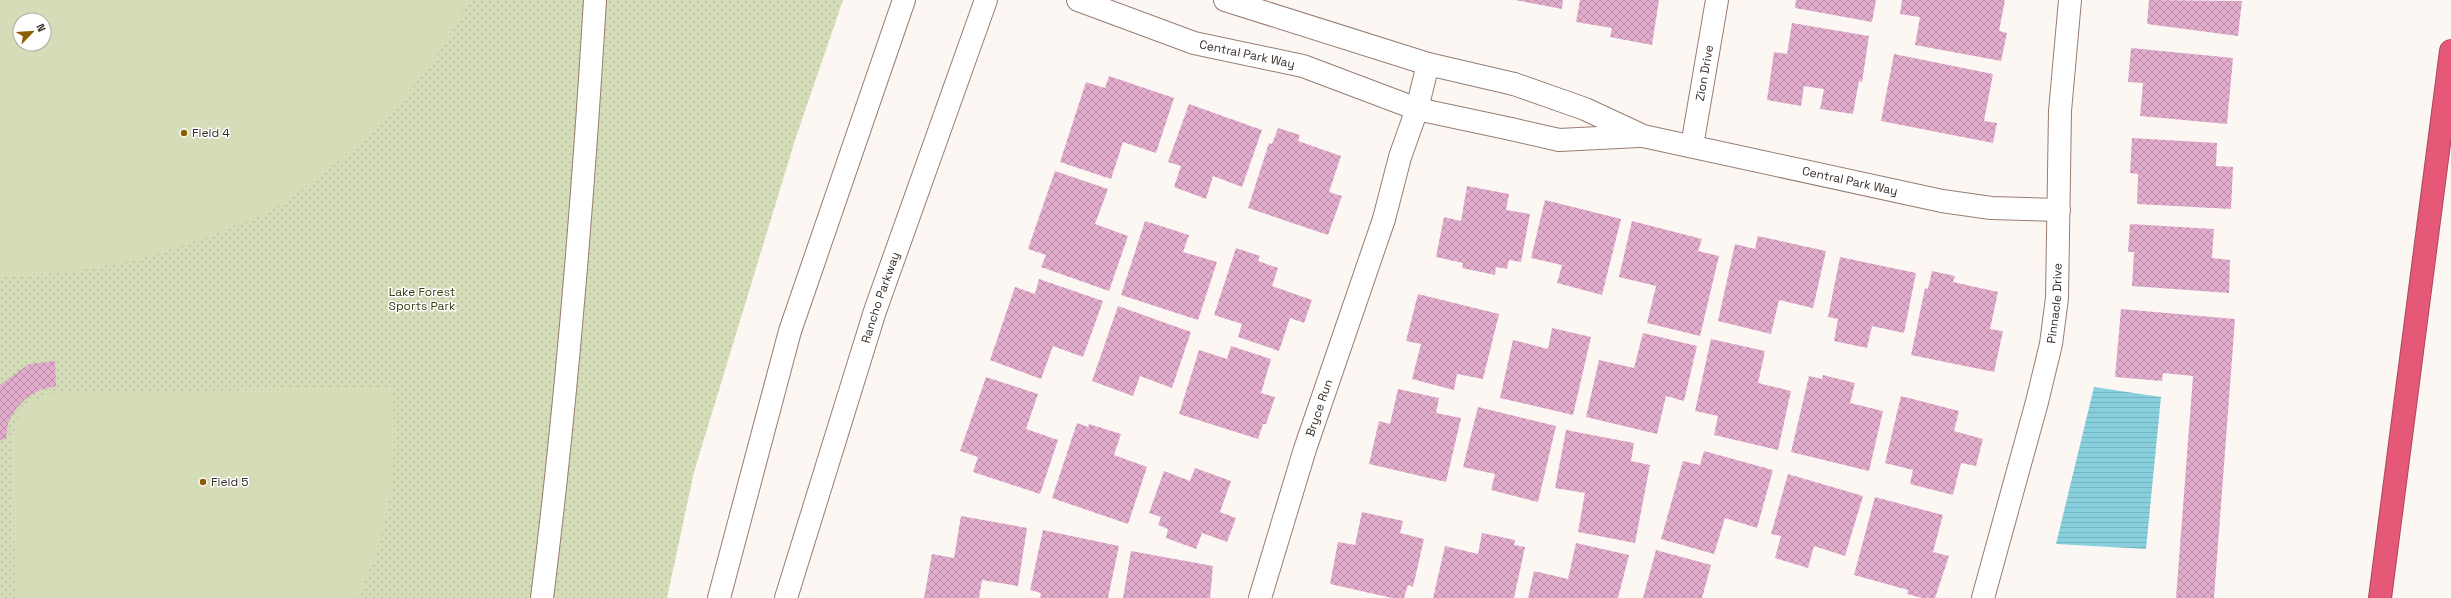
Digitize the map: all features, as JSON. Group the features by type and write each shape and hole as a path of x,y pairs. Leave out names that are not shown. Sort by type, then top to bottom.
{"highway":[{"path":"2380,598 2451,51"}],"street":[{"path":"542,598 561,448 588,120 595,0"},
{"path":"719,598 790,332 904,0"},
{"name":"Rancho Parkway","path":"786,598 875,311 986,0"},
{"name":"Central Park Way","path":"1078,0 1194,43 1303,66 1417,109 1559,140 1643,136"},
{"name":"Central Park Way","path":"1225,0 1428,64 1514,84 1585,109 1643,136 1942,201 1991,208 2059,210"},
{"name":"Zion Drive","path":"1692,146 1717,0"},
{"name":"Pinnacle Drive","path":"1983,598 2037,402 2051,344 2057,298 2060,111 2070,0"},
{"path":"1417,109 1428,64"},
{"name":"Bryce Run","path":"1260,598 1305,449 1384,219 1400,157 1417,109"}],"green space":[{"name":"Lake Forest Sports Park","path":"0,0 843,0 795,140 694,472 667,598 0,598"},
{"name":"Field 4","path":"0,0 469,0 453,31 433,62 384,120 327,171 268,212 205,238 148,256 89,269 30,275 0,275"},
{"name":"Field 5","path":"393,387 393,470 386,520 370,571 358,598 15,598 13,432 18,417 27,407 40,398 49,394"}],"water":[{"path":"2094,387 2161,397 2146,549 2056,544"}],"building":[{"path":"1515,0 1563,0 1562,9"},
{"path":"1580,0 1659,0 1652,45 1610,37 1612,28 1576,22"},
{"path":"1796,0 1876,0 1872,22 1795,8"},
{"path":"1902,0 2005,0 1999,31 2007,33 2001,61 1915,45 1920,17 1900,14"},
{"path":"2149,0 2242,1 2238,36 2147,24"},
{"path":"1792,23 1869,36 1862,82 1859,81 1853,114 1820,109 1824,89 1804,86 1801,106 1767,100 1774,52 1787,54"},
{"path":"2131,48 2233,58 2227,124 2140,116 2143,83 2128,82"},
{"path":"1894,54 1993,74 1984,121 1997,123 1993,143 1881,121"},
{"path":"1109,76 1174,98 1156,153 1123,142 1111,179 1060,162 1086,82 1105,88"},
{"path":"1189,104 1262,130 1242,187 1213,176 1206,199 1174,187 1181,166 1168,162"},
{"path":"1278,128 1300,135 1298,141 1341,156 1329,192 1342,196 1328,235 1248,208 1269,143 1272,144"},
{"path":"2132,138 2217,143 2216,166 2233,167 2231,209 2137,204 2138,174 2130,173"},
{"path":"1055,171 1108,189 1095,224 1128,236 1109,291 1041,267 1046,255 1028,249"},
{"path":"1467,186 1509,194 1506,210 1530,214 1521,262 1509,260 1507,269 1496,267 1495,275 1462,268 1463,263 1436,257 1444,217 1461,221"},
{"path":"1545,200 1621,219 1602,295 1557,283 1562,265 1531,258"},
{"path":"1145,221 1189,235 1183,252 1217,262 1198,320 1121,295"},
{"path":"1632,221 1702,239 1698,251 1719,256 1700,336 1647,323 1656,286 1619,277"},
{"path":"2130,224 2214,229 2212,258 2230,260 2229,293 2132,286 2134,252 2128,252"},
{"path":"1758,236 1826,251 1813,308 1779,300 1771,334 1718,321 1735,244 1755,249"},
{"path":"1236,248 1260,256 1258,261 1278,268 1272,286 1312,300 1304,323 1290,318 1279,351 1238,337 1242,324 1214,315"},
{"path":"1840,257 1916,273 1904,333 1872,326 1867,348 1834,341 1838,319 1828,317"},
{"path":"1932,271 1955,276 1953,282 1998,292 1990,329 2003,331 1994,372 1911,355 1925,288 1928,289"},
{"path":"1039,279 1103,301 1083,357 1053,346 1041,379 990,360 1015,287 1035,294"},
{"path":"1418,294 1499,314 1483,379 1457,374 1454,390 1412,379 1421,344 1406,341"},
{"path":"1118,306 1191,332 1172,388 1140,376 1133,396 1092,381"},
{"path":"2121,309 2235,319 2214,598 2176,598 2193,376 2163,373 2162,381 2115,377"},
{"path":"1552,328 1591,337 1573,415 1500,398 1513,340 1548,349"},
{"path":"1643,333 1697,346 1684,401 1666,396 1657,434 1586,417 1599,360 1634,368"},
{"path":"1711,339 1765,351 1758,383 1791,391 1778,450 1714,435 1718,416 1695,411"},
{"path":"1231,346 1271,359 1261,393 1275,397 1266,424 1263,424 1258,439 1179,414 1199,350 1227,359"},
{"path":"55,361 56,386 40,390 25,399 16,409 8,423 6,439 0,440 0,385 29,364"},
{"path":"1823,375 1855,383 1850,403 1883,411 1869,471 1791,452 1809,376 1822,379"},
{"path":"986,377 1038,394 1026,429 1058,440 1040,494 973,472 978,457 960,451"},
{"path":"1398,389 1439,398 1436,413 1461,418 1446,482 1369,464 1379,421 1390,424"},
{"path":"1901,396 1959,411 1954,431 1983,439 1976,466 1961,463 1953,495 1910,484 1913,470 1885,463"},
{"path":"1478,407 1556,426 1538,502 1491,490 1495,474 1463,467"},
{"path":"1077,423 1088,427 1089,424 1121,434 1114,455 1147,467 1128,524 1052,498"},
{"path":"1566,430 1634,443 1631,461 1650,465 1635,543 1578,532 1585,493 1555,488"},
{"path":"1704,451 1773,470 1757,528 1725,518 1714,554 1661,539 1683,461 1700,465"},
{"path":"1195,468 1231,481 1220,512 1236,518 1227,542 1202,533 1196,549 1166,538 1168,529 1158,525 1161,517 1149,513 1164,471 1190,481"},
{"path":"1788,474 1863,496 1845,556 1814,546 1808,568 1775,558 1781,536 1771,534"},
{"path":"1875,497 1943,515 1933,552 1949,556 1935,598 1922,598 1907,594 1908,590 1854,575"},
{"path":"1362,512 1403,521 1400,533 1424,539 1413,587 1408,585 1404,598 1392,598 1330,584 1338,542 1355,545"},
{"path":"961,516 1027,528 1018,586 982,580 979,598 924,598 932,554 954,558"},
{"path":"1043,530 1119,546 1108,598 1040,598 1041,593 1030,590"},
{"path":"1482,533 1515,540 1514,545 1525,547 1514,598 1433,598 1445,546 1478,554"},
{"path":"1576,543 1629,555 1618,598 1528,598 1534,571 1568,579"},
{"path":"1656,550 1711,565 1702,598 1643,598"},
{"path":"1131,551 1213,566 1210,598 1123,598"}],"place":[{"name":"Field 4","path":"184,133"},
{"name":"Field 5","path":"203,482"}]}
